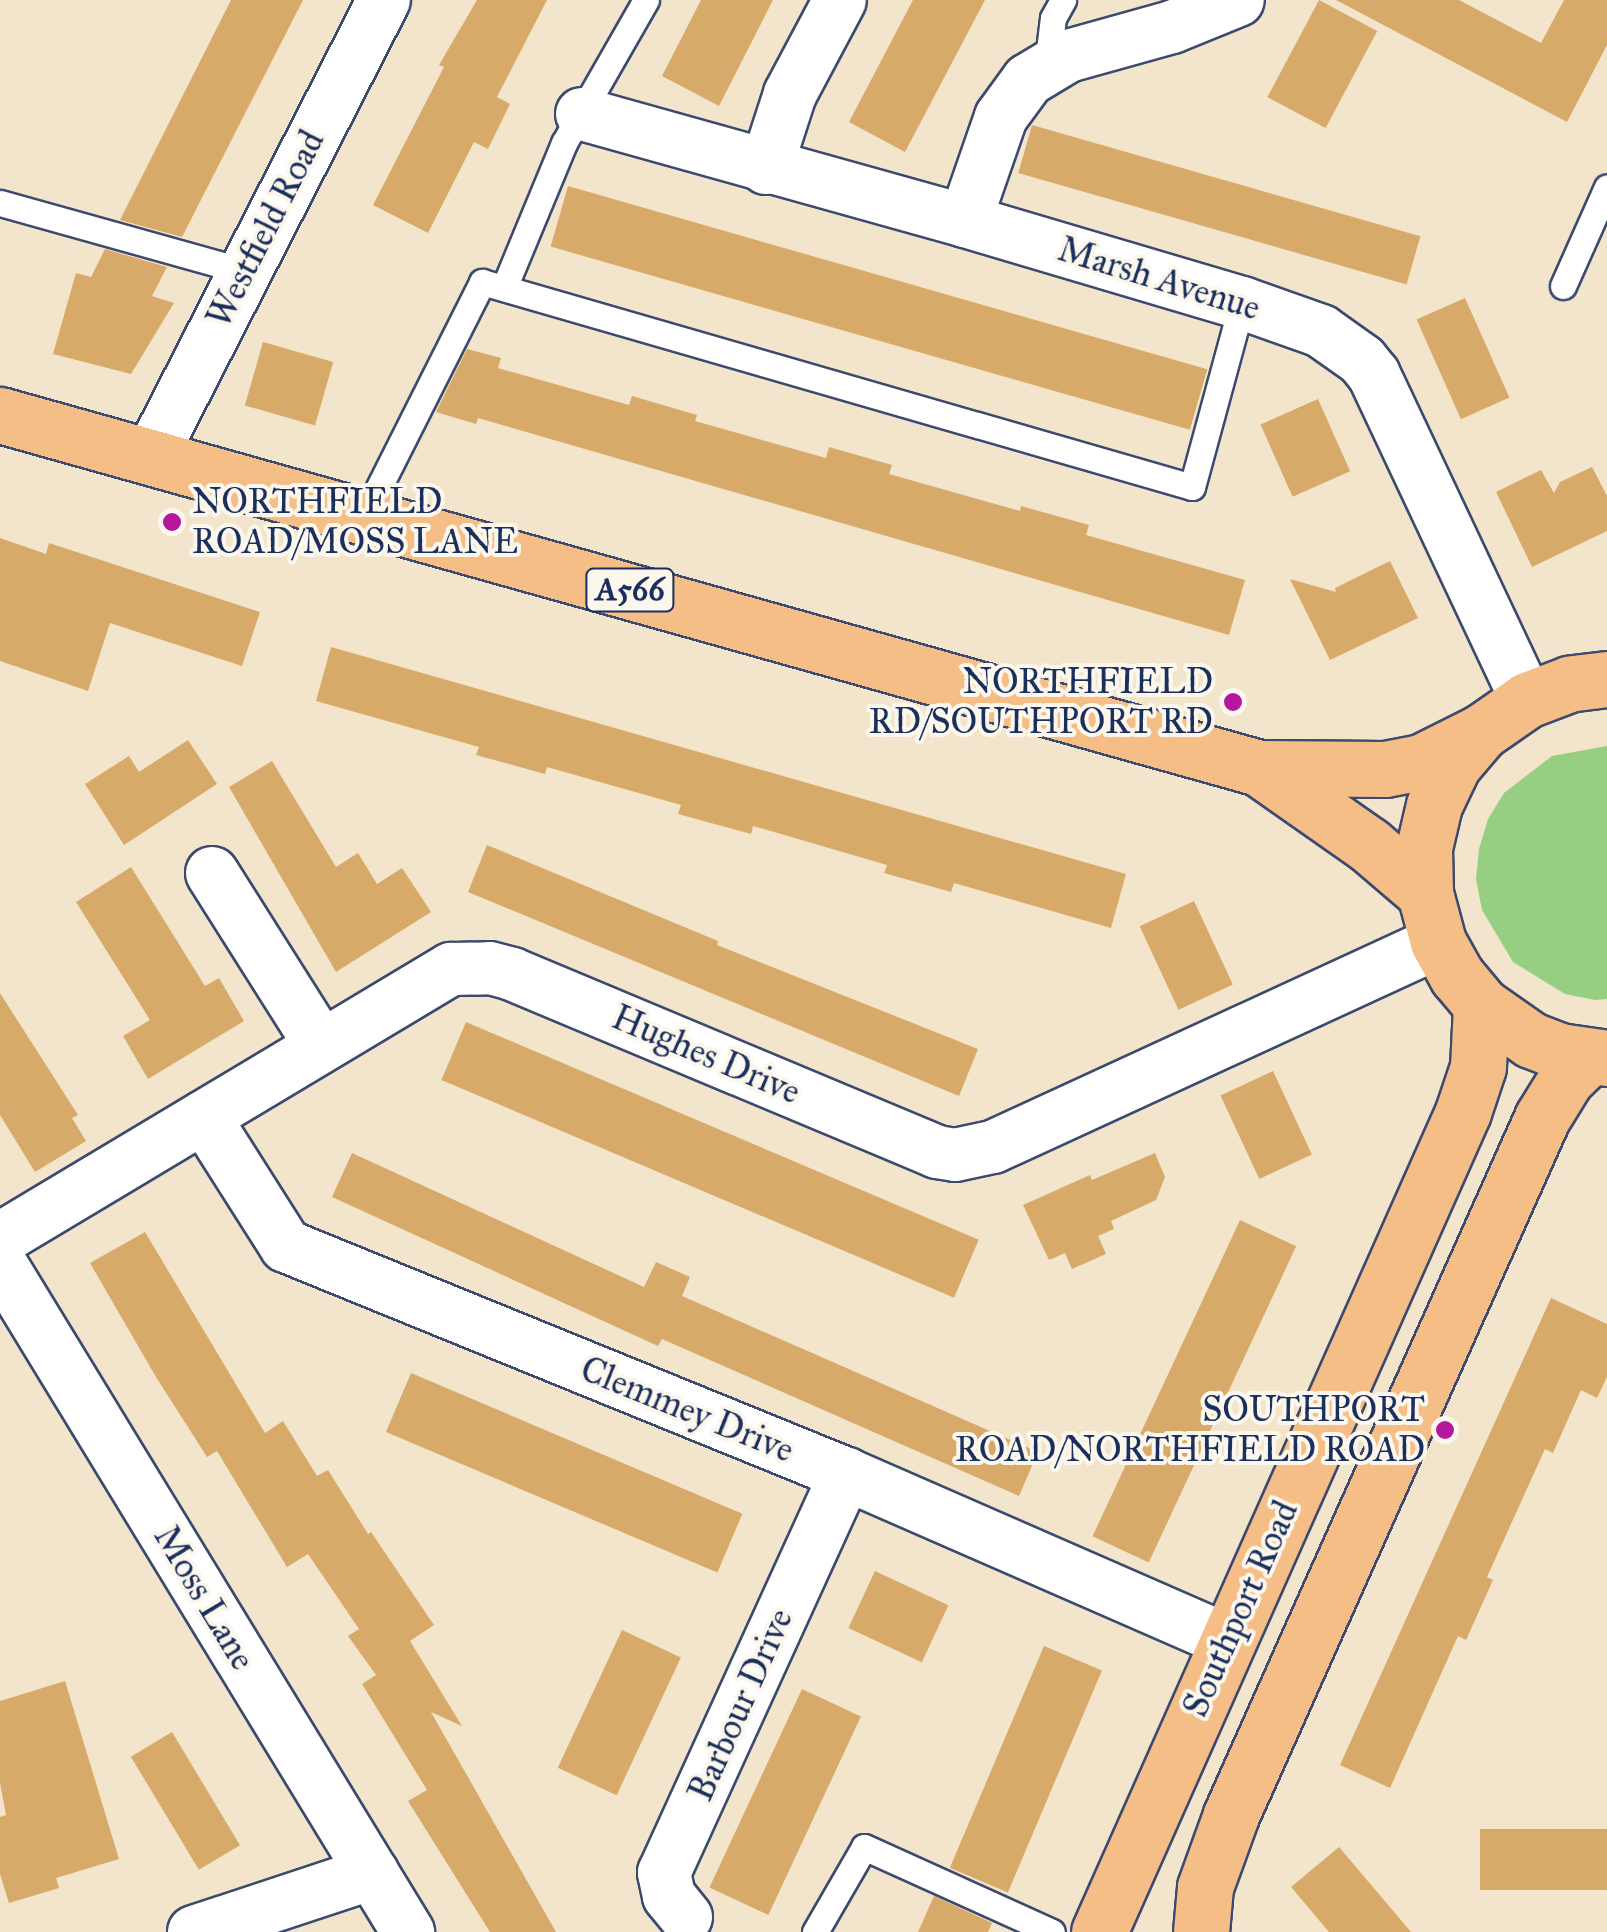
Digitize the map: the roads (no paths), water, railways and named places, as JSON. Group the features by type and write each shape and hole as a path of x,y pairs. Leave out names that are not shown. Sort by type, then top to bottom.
{"main road":[{"name":"A566","path":"0,415 1259,768 1384,769 1420,762 1481,732"},
{"path":"1598,1058 1531,1040 1481,1006 1457,976 1431,918 1424,848 1434,805 1453,765 1481,732 1527,700 1569,684 1605,678"},
{"name":"A566","path":"1259,768 1370,845 1431,918"},
{"name":"Southport Road","path":"1099,1932 1463,1112 1478,1067 1481,1006"},
{"path":"1201,1932 1205,1886 1231,1815 1542,1118 1566,1079 1598,1058"}],"street":[{"name":"Westfield Road","path":"150,458 384,0"},
{"path":"766,168 790,94 840,0"},
{"path":"964,221 1000,116 1012,97 1047,66 1207,15 1238,0"},
{"name":"Marsh Avenue","path":"582,114 964,221 1242,303 1321,331 1362,360 1374,376 1527,700"},
{"path":"212,873 320,1044"},
{"name":"Hughes Drive","path":"0,1239 320,1044 452,969 490,968 937,1152 974,1154 1431,918"},
{"name":"Clemmey Drive","path":"204,1118 286,1246 846,1474 1226,1640"},
{"name":"Moss Lane","path":"0,1264 408,1932"},
{"name":"Barbour Drive","path":"692,1925 669,1896 664,1873 846,1474"},
{"path":"194,1932 372,1874"}],"lane":[{"path":"504,288 564,143 646,0"},
{"path":"1047,66 1054,18 1063,0"},
{"path":"1563,286 1607,187"},
{"path":"0,203 244,271"},
{"path":"365,515 482,282 1192,486 1242,303"},
{"path":"816,1932 864,1847 1052,1932"}],"place":[{"name":"NORTHFIELD ROAD/MOSS LANE","path":"172,522"},
{"name":"NORTHFIELD RD/SOUTHPORT RD","path":"1233,702"},
{"name":"SOUTHPORT ROAD/NORTHFIELD ROAD","path":"1445,1430"}]}
